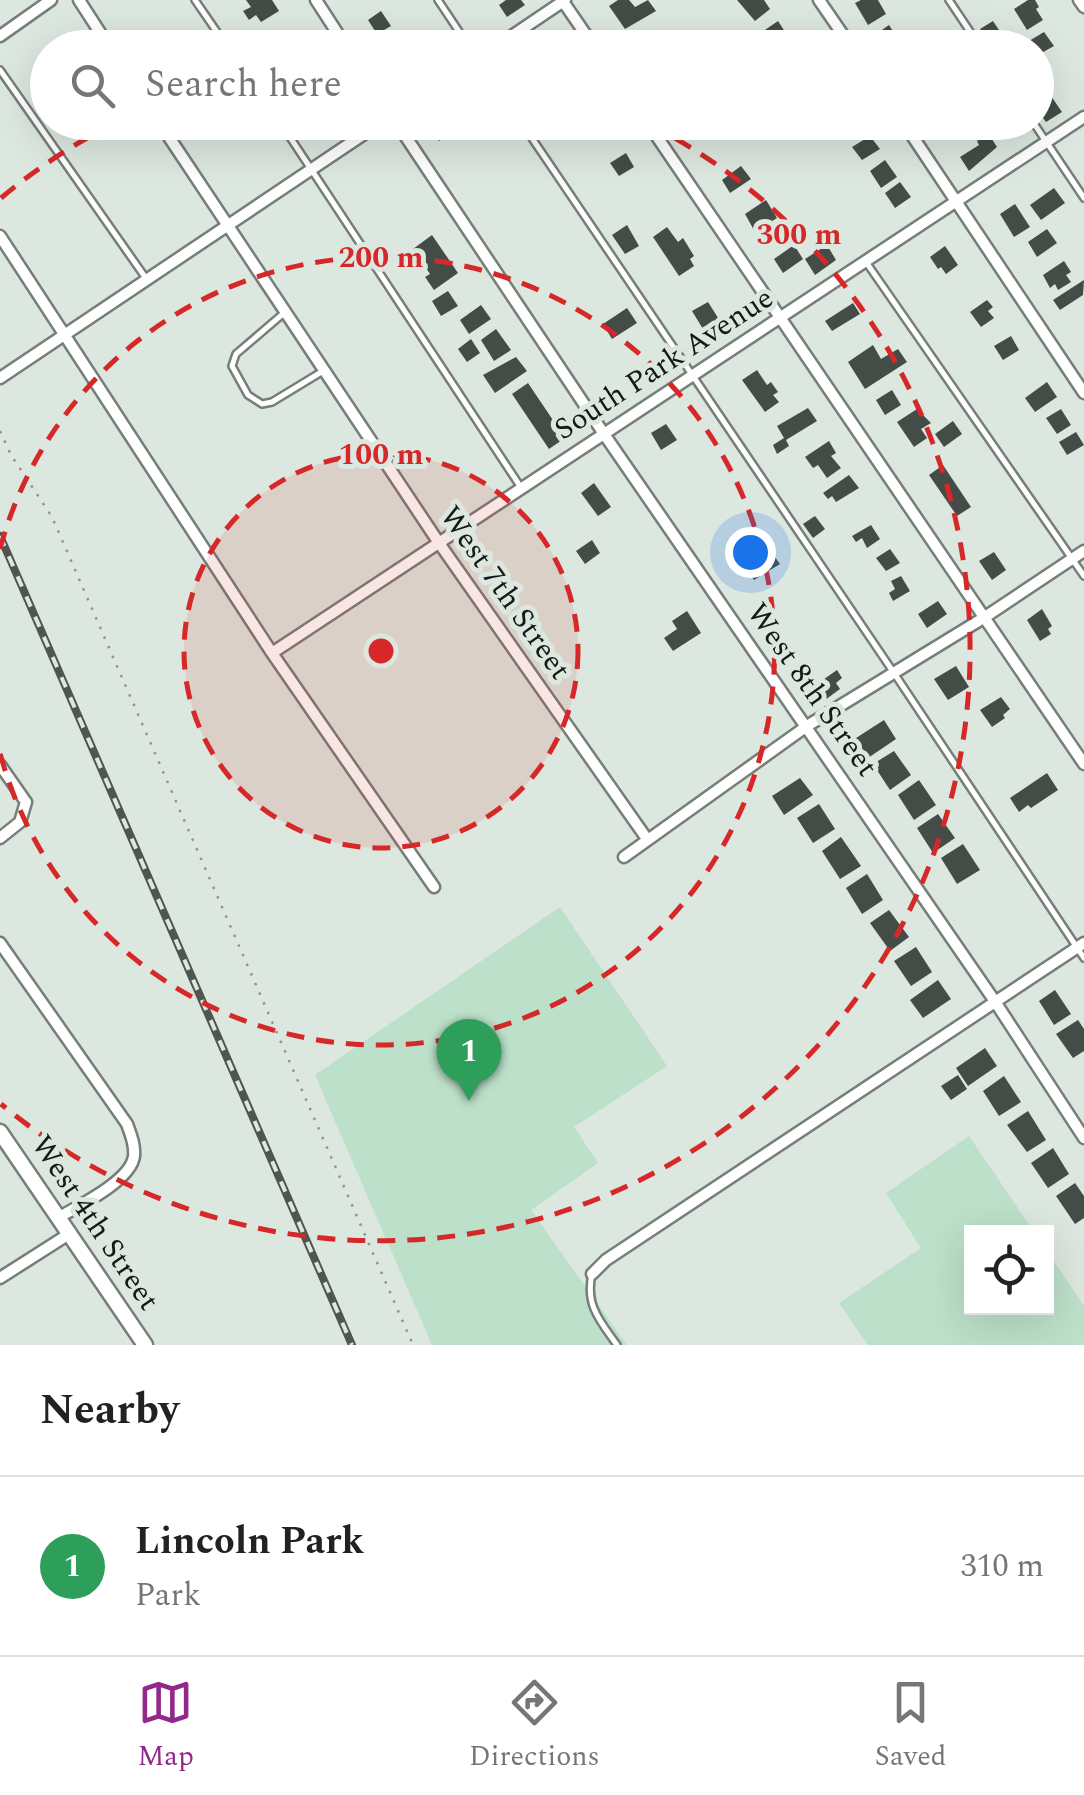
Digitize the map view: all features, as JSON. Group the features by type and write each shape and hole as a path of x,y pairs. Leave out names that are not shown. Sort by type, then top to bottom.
{"main road":[{"name":"West 4th Street","path":"0,1132 145,1345"}],"street":[{"path":"0,36 51,0"},
{"path":"79,0 98,30"},
{"path":"316,0 335,30"},
{"path":"820,0 840,30"},
{"path":"1080,0 1084,6"},
{"path":"520,30 563,1 582,30"},
{"name":"South Park Avenue","path":"1054,137 1084,118"},
{"name":"West 7th Street","path":"171,140 438,543 648,839"},
{"path":"0,378 356,140"},
{"name":"West 8th Street","path":"408,140 1084,1138"},
{"path":"659,140 1084,764"},
{"path":"915,140 1084,393"},
{"name":"South Park Avenue","path":"272,653 1049,140"},
{"path":"0,236 272,653 434,888"},
{"path":"624,857 807,726 985,617 1084,550"},
{"path":"0,765 26,802 20,822 0,838"},
{"path":"0,944 127,1124 133,1141 131,1166 117,1181 58,1218"},
{"path":"592,1274 606,1260 994,1000 1082,950"},
{"path":"0,1278 69,1234"}],"lane":[{"path":"195,0 216,30"},
{"path":"438,0 458,30"},
{"path":"948,0 969,30"},
{"path":"0,70 30,113"},
{"path":"49,140 147,280"},
{"path":"292,140 522,488"},
{"path":"532,140 1082,950"},
{"path":"1046,142 1084,198"},
{"path":"866,262 1084,576"},
{"path":"284,313 236,354 232,366 248,395 262,404 272,402 323,371"},
{"path":"592,1274 590,1306 617,1345"}],"path":[{"path":"0,431 60,534 413,1345"}],"green space":[{"path":"560,907 667,1066 574,1127 598,1163 531,1210 627,1345 432,1345 315,1075"},
{"path":"969,1136 1029,1225 964,1225 964,1315 1054,1315 1054,1261 1084,1306 1084,1345 868,1345 839,1303 921,1248 886,1193"}],"building":[{"path":"246,0 272,0 279,11 261,22 256,15 249,20 243,11 251,7"},
{"path":"506,0 521,0 525,5 507,17 499,5"},
{"path":"618,0 629,0 635,7 648,0 656,11 625,29 609,6"},
{"path":"737,0 764,0 770,9 755,21"},
{"path":"878,0 886,14 868,25 855,3"},
{"path":"1035,0 1043,20 1027,30 1014,9"},
{"path":"381,11 391,26 374,30 368,20"},
{"path":"778,21 784,30 765,30"},
{"path":"993,21 999,30 981,30"},
{"path":"1054,100 1062,112 1054,117"},
{"path":"863,140 873,140 880,149 862,160 852,147"},
{"path":"992,140 997,147 969,171 960,157 979,145 977,141"},
{"path":"626,153 634,167 619,176 610,163"},
{"path":"885,160 897,177 881,188 870,171"},
{"path":"741,166 751,179 730,193 722,180"},
{"path":"900,182 911,197 895,208 885,193"},
{"path":"1054,188 1065,203 1041,220 1030,205"},
{"path":"766,200 777,218 755,232 745,214"},
{"path":"1015,204 1030,227 1014,237 1000,214"},
{"path":"627,225 639,246 625,254 612,235"},
{"path":"667,227 678,242 683,238 694,256 690,259 694,266 679,276 653,237"},
{"path":"1047,229 1057,243 1037,257 1028,242"},
{"path":"432,235 458,273 434,290 425,277 430,274 413,249"},
{"path":"794,245 803,259 783,273 774,259"},
{"path":"827,245 836,260 815,275 805,259"},
{"path":"945,246 958,265 946,274 930,257"},
{"path":"1064,261 1071,272 1066,275 1071,282 1058,290 1055,284 1050,288 1043,275"},
{"path":"1084,280 1083,295 1060,310 1053,300"},
{"path":"448,291 458,306 441,316 432,301"},
{"path":"987,300 993,307 988,311 994,318 981,327 970,312"},
{"path":"708,302 727,332 711,342 692,311"},
{"path":"853,303 860,314 832,331 825,321"},
{"path":"481,305 491,319 469,334 460,320"},
{"path":"627,308 637,323 612,339 603,324"},
{"path":"496,329 511,350 494,361 481,340"},
{"path":"1011,336 1019,350 1003,360 994,346"},
{"path":"471,339 480,353 467,362 458,349"},
{"path":"873,345 881,359 898,349 907,362 865,389 848,362"},
{"path":"516,357 527,371 495,393 483,375"},
{"path":"757,370 767,385 771,382 778,392 773,395 779,402 765,412 742,380"},
{"path":"1047,382 1057,397 1035,412 1025,398"},
{"path":"528,383 565,438 549,449 512,394"},
{"path":"892,390 901,405 885,415 876,400"},
{"path":"808,408 817,421 786,440 789,446 777,454 773,445 784,438 777,426"},
{"path":"917,409 931,423 921,429 927,438 914,447 897,422"},
{"path":"1061,409 1071,425 1057,434 1046,418"},
{"path":"953,421 962,434 944,447 935,434"},
{"path":"666,424 677,440 661,450 651,433"},
{"path":"1076,432 1084,445 1067,455 1059,442"},
{"path":"829,441 836,453 831,456 841,468 827,478 818,465 813,468 805,457"},
{"path":"943,465 971,507 957,516 929,475"},
{"path":"849,475 859,488 836,502 832,496 828,499 823,493"},
{"path":"594,483 611,507 598,516 581,493"},
{"path":"815,516 825,529 813,538 803,524"},
{"path":"871,525 880,539 867,548 862,538 856,542 852,536"},
{"path":"592,540 600,553 585,564 576,551"},
{"path":"747,540 758,557 769,549 780,564 754,580 748,571 744,574 733,549"},
{"path":"890,549 900,563 886,571 876,558"},
{"path":"994,552 1006,570 992,580 979,561"},
{"path":"901,576 910,591 893,601 889,593 895,589 891,581"},
{"path":"938,601 947,614 927,628 918,614"},
{"path":"1042,609 1052,626 1048,629 1051,634 1040,641 1027,620"},
{"path":"687,611 701,633 673,651 664,638 677,629 672,621"},
{"path":"956,666 969,687 948,700 934,679"},
{"path":"837,670 842,678 836,683 840,689 825,700 821,694 817,697 808,685 815,681 817,684"},
{"path":"1001,697 1010,709 992,727 980,710"},
{"path":"884,720 896,739 868,758 856,738"},
{"path":"894,751 911,775 890,790 873,764"},
{"path":"1047,773 1058,790 1019,812 1010,798"},
{"path":"800,778 813,795 784,815 772,796"},
{"path":"919,780 936,805 914,820 898,795"},
{"path":"819,804 835,829 813,843 797,818"},
{"path":"938,814 955,838 933,853 917,828"},
{"path":"841,837 861,866 840,879 822,851"},
{"path":"963,844 980,870 957,884 941,858"},
{"path":"867,874 883,900 862,914 846,888"},
{"path":"889,910 909,937 890,951 870,923"},
{"path":"916,947 932,972 911,986 894,961"},
{"path":"938,980 951,999 923,1018 910,1000"},
{"path":"1055,990 1071,1014 1054,1025 1039,1001"},
{"path":"1078,1020 1084,1029 1084,1051 1073,1058 1056,1034"},
{"path":"985,1048 997,1066 968,1086 956,1068"},
{"path":"958,1075 967,1089 951,1100 941,1086"},
{"path":"1004,1076 1021,1102 999,1116 983,1091"},
{"path":"1028,1111 1046,1140 1027,1152 1007,1125"},
{"path":"1053,1148 1069,1174 1048,1188 1031,1163"},
{"path":"1075,1183 1084,1196 1084,1218 1075,1224 1056,1196"}],"railway":[{"path":"0,536 352,1345"}],"place":[{"name":"Lincoln Park","path":"469,1101"}]}
